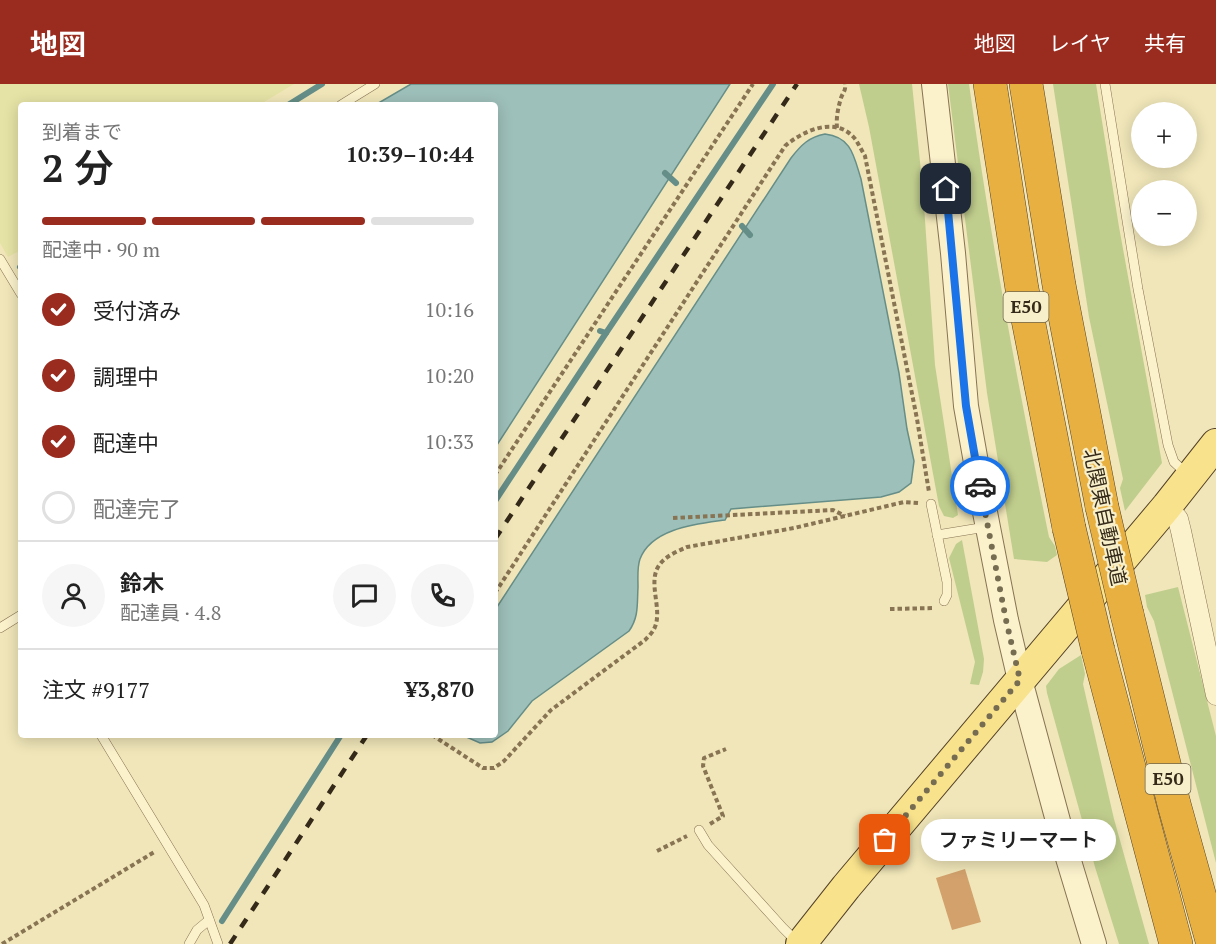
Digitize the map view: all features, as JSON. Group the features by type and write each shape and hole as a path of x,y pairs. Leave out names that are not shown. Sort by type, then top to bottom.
{"highway":[{"name":"北関東自動車道","path":"990,84 1022,289 1070,528 1098,650 1176,944"},
{"name":"北関東自動車道","path":"1026,84 1059,285 1102,507 1174,804 1213,944"}],"main road":[{"path":"801,944 853,878 1167,506 1216,444"}],"street":[{"path":"934,84 951,232 966,406 988,527 1020,680 1068,858 1094,944"},
{"path":"1167,506 1178,519 1216,695"}],"lane":[{"path":"345,102 375,84"},
{"path":"1105,84 1124,209 1168,446 1174,462 1190,476"},
{"path":"0,259 18,289"},
{"path":"931,504 947,582 947,595 944,601"},
{"path":"937,535 988,527"},
{"path":"0,628 18,617"},
{"path":"103,738 204,905 218,944"},
{"path":"699,830 708,844 783,928 801,944"},
{"path":"189,944 197,930 209,920"}],"path":[{"path":"498,470 753,84"},
{"path":"837,128 836,119 841,97 846,89 845,84"},
{"path":"437,738 483,768 494,768 504,761 551,710 645,640 655,628 657,618 656,573 660,564 666,558 687,547 794,528 904,502 931,504 917,419 865,156 855,139 843,129 825,127 810,129 785,146 498,588"},
{"path":"673,518 833,510 845,516"},
{"path":"890,609 931,609 944,601"},
{"path":"657,851 723,816 703,766 704,758 726,750"},
{"path":"2,944 167,844"}],"shaded area":[{"path":"0,84 294,84 264,102 18,102 18,252 8,257 0,243"}],"green space":[{"path":"859,84 912,84 923,191 935,365 958,515 953,518 944,516 939,506 869,127"},
{"path":"948,84 969,84 995,255 1016,368 1049,537 1055,546 1057,555 1047,562 1014,559 987,393"},
{"path":"1053,84 1096,84 1119,227 1162,463 1125,511 1120,488 1123,479 1089,317"},
{"path":"962,540 984,659 979,685 970,684 975,662 949,558 956,544"},
{"path":"1178,587 1216,736 1216,863 1154,621 1147,607 1145,595"},
{"path":"1081,655 1085,674 1083,684 1114,819 1149,944 1119,944 1095,867 1047,693 1046,686 1059,669"}],"water":[{"path":"411,84 730,84 498,443 498,102 380,102"},
{"path":"825,134 841,139 854,156 861,179 914,461 911,483 899,492 881,497 731,509 725,520 676,529 654,540 640,559 637,610 629,631 532,701 508,731 498,738 498,605 791,158 798,149 814,137"},
{"path":"469,738 498,738 492,742 480,743"}],"building":[{"path":"965,869 981,922 952,930 936,878"}],"waterway":[{"path":"293,102 322,84"},
{"path":"606,333 773,84"},
{"path":"665,173 676,183"},
{"path":"742,226 750,235"},
{"path":"498,496 606,333 600,331"},
{"path":"222,921 339,738"}],"railway":[{"path":"498,534 797,84"},
{"path":"230,944 365,738"}],"way so far":[{"path":"885,840 1020,680 980,486"}],"place":[{"name":"ファミリーマート","path":"885,840"}],"route":[{"path":"946,189 966,406 980,486"}]}
